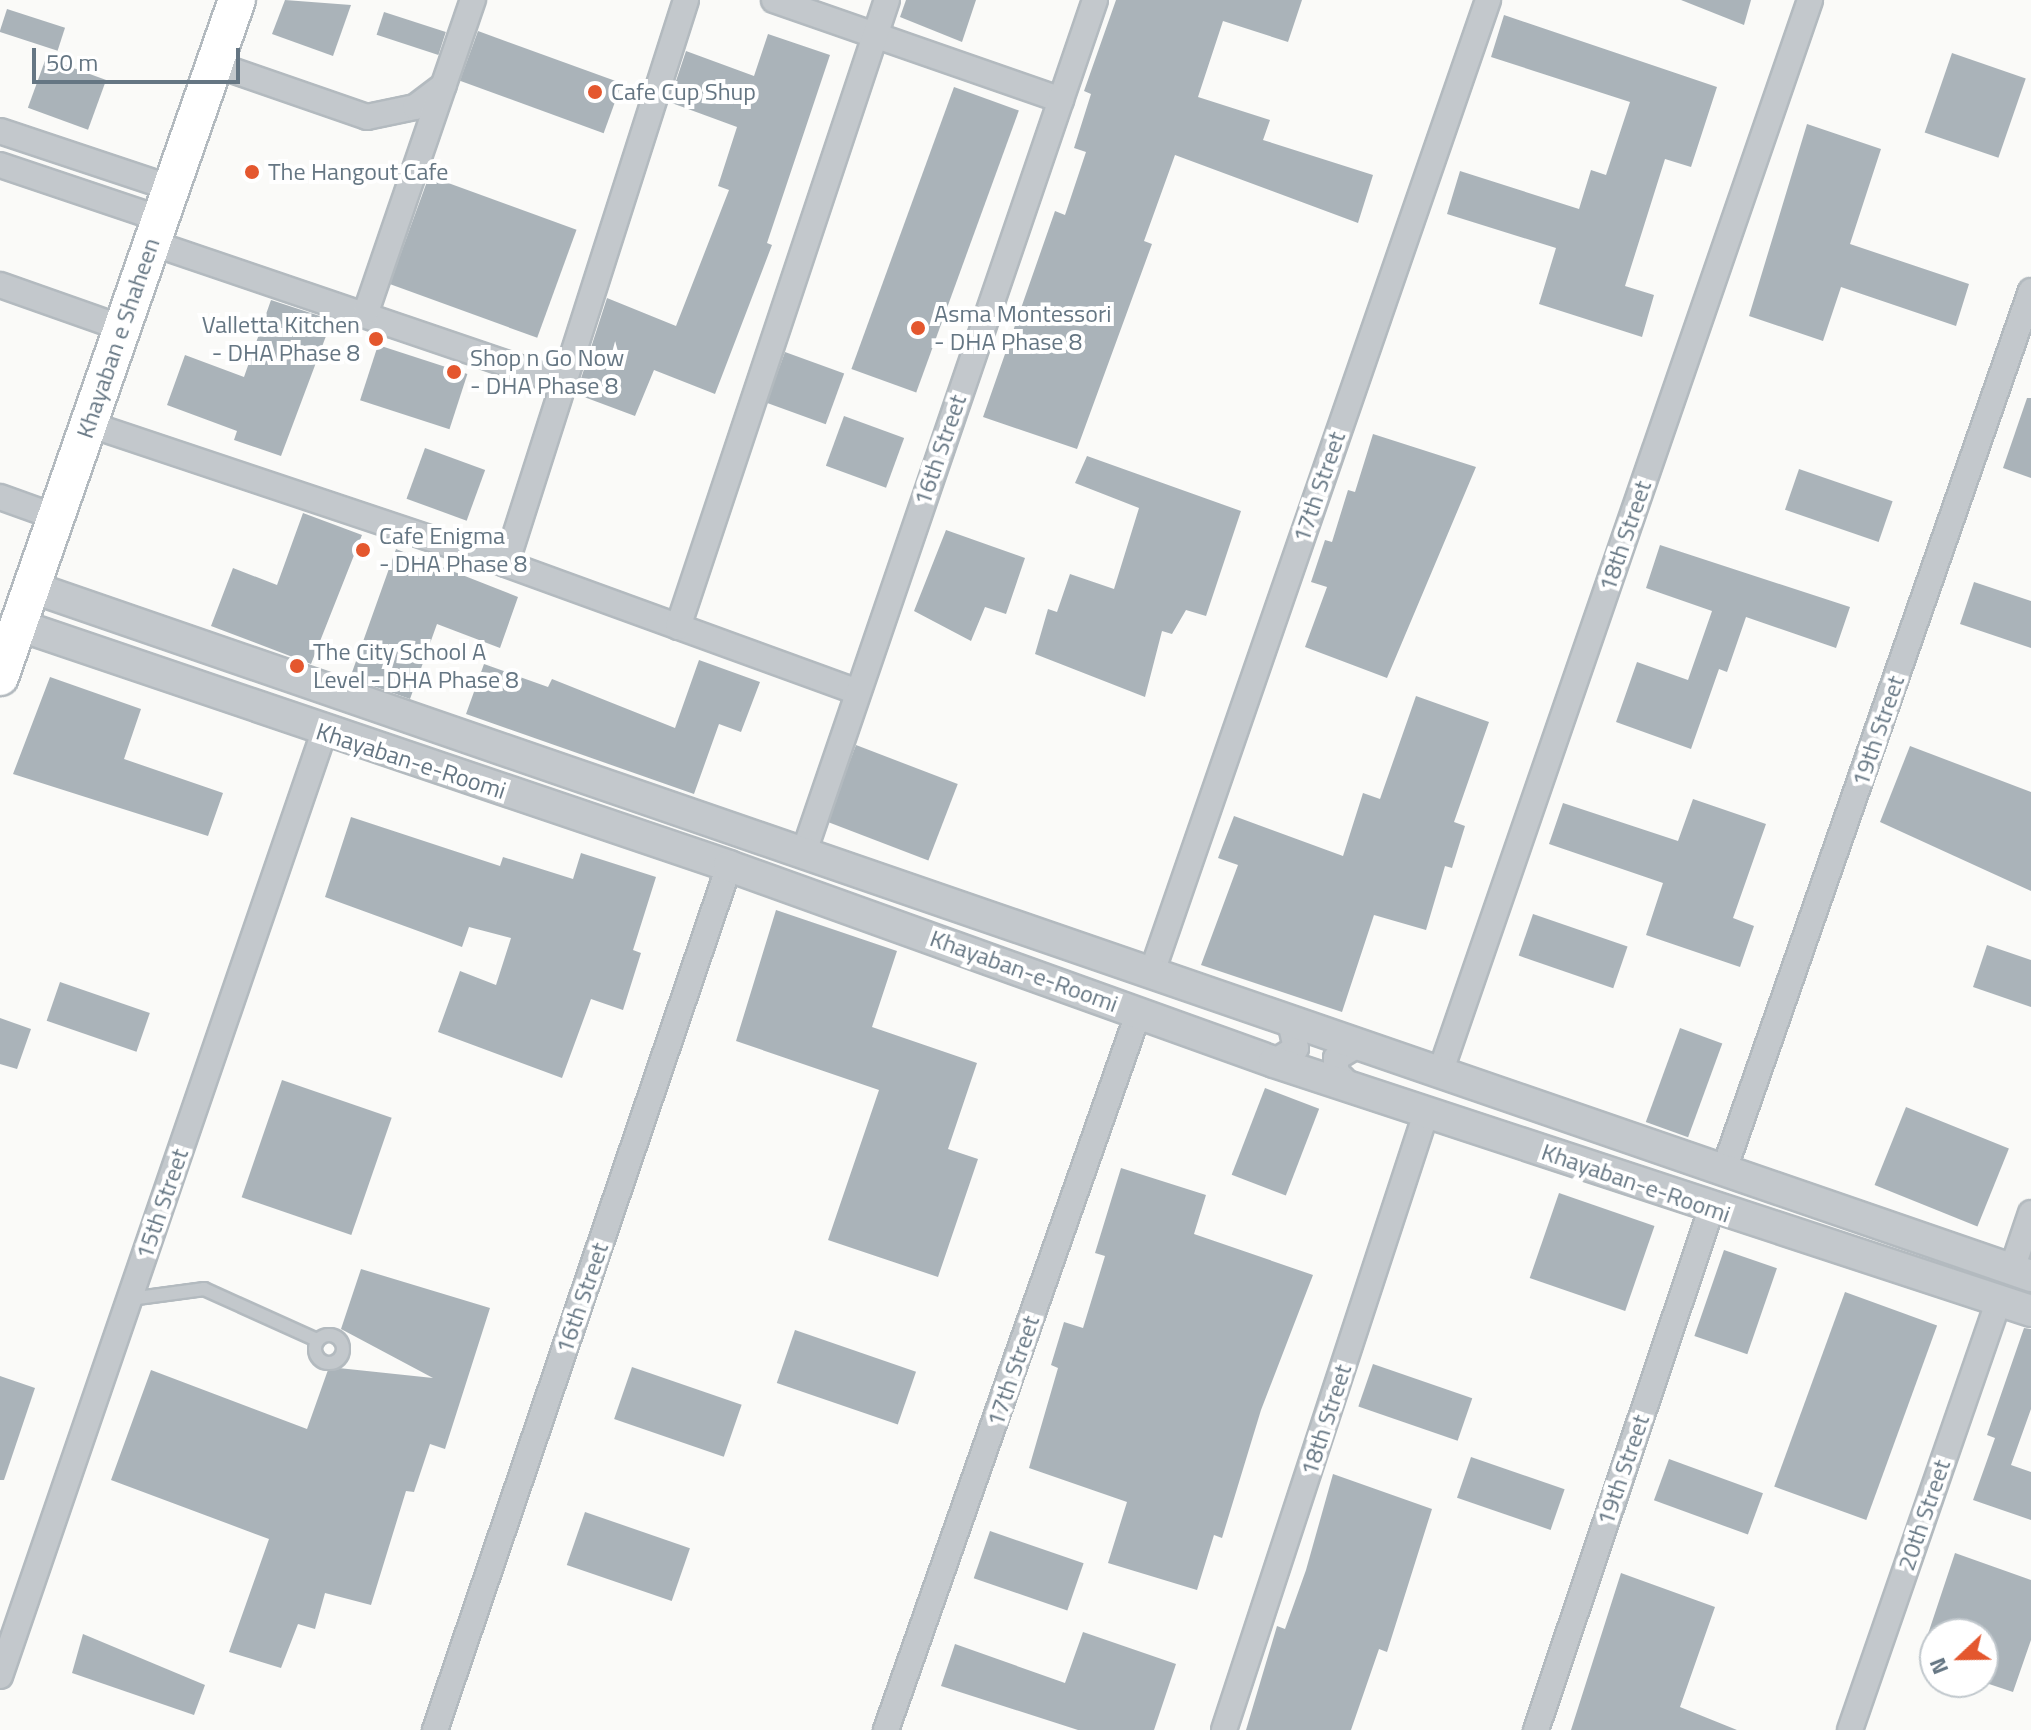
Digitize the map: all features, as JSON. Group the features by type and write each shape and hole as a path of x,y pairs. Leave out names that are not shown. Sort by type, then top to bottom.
{"main road":[{"name":"Khayaban e Shaheen","path":"0,677 237,0"}],"street":[{"path":"366,312 473,0"},
{"path":"506,564 686,0"},
{"path":"774,0 1061,100"},
{"path":"678,627 887,0"},
{"name":"16th Street","path":"803,855 1095,0"},
{"name":"17th Street","path":"1151,975 1488,0"},
{"name":"18th Street","path":"1440,1073 1810,0"},
{"path":"214,64 367,117 415,107 444,85"},
{"path":"0,131 161,217 366,312 563,383"},
{"path":"0,165 161,217"},
{"path":"0,285 122,328"},
{"name":"19th Street","path":"1724,1170 2031,291"},
{"path":"88,424 506,564 857,692"},
{"path":"0,497 56,517"},
{"name":"Khayaban-e-Roomi","path":"31,587 2021,1272"},
{"name":"Khayaban-e-Roomi","path":"18,625 324,732 729,866 1274,1062 1427,1110 1711,1210 2031,1311"},
{"name":"15th Street","path":"0,1676 324,732"},
{"name":"16th Street","path":"435,1730 729,866"},
{"name":"17th Street","path":"886,1730 1139,1011"},
{"path":"1274,1062 1296,1048 1290,1022"},
{"path":"1350,1086 1336,1072 1336,1058 1358,1045"},
{"name":"18th Street","path":"1224,1730 1427,1110"},
{"name":"19th Street","path":"1536,1730 1711,1210"},
{"path":"2021,1272 2031,1213"},
{"name":"20th Street","path":"1850,1730 1999,1300"}],"lane":[{"path":"130,1299 204,1289 317,1340"}],"building":[{"path":"285,0 351,5 333,56 272,34"},
{"path":"906,0 976,0 962,42 900,17"},
{"path":"1116,0 1302,0 1288,42 1223,21 1198,97 1270,120 1263,140 1373,175 1358,223 1175,155 1144,241 1152,244 1077,449 983,417 1055,211 1065,215 1086,152 1074,148 1091,94 1084,91"},
{"path":"1681,0 1751,0 1744,25"},
{"path":"7,9 65,28 58,51 0,32"},
{"path":"384,12 446,32 438,55 377,35"},
{"path":"1504,15 1717,87 1691,167 1665,159 1625,286 1654,295 1642,337 1539,304 1556,248 1447,214 1460,171 1579,209 1591,170 1606,175 1630,102 1491,57"},
{"path":"478,31 622,83 604,133 460,81"},
{"path":"768,34 830,55 767,243 772,245 715,394 654,370 635,416 576,394 607,298 676,326 729,190 718,186 737,127 669,102 686,51 754,76"},
{"path":"1952,53 2026,78 1998,158 1925,132"},
{"path":"46,58 106,80 88,130 28,108"},
{"path":"954,87 1019,111 916,393 851,369"},
{"path":"1807,124 1881,149 1850,244 1969,284 1956,326 1841,287 1823,341 1749,316"},
{"path":"429,176 577,230 537,338 390,284"},
{"path":"271,300 332,320 281,456 234,440 237,431 167,405 185,355 244,377"},
{"path":"378,345 467,374 449,429 360,400"},
{"path":"785,352 844,374 826,424 767,403"},
{"path":"2027,398 2031,398 2031,478 2003,468"},
{"path":"844,416 904,438 886,488 826,466"},
{"path":"1373,434 1476,467 1387,678 1305,647 1327,587 1311,582 1325,540 1332,542 1348,490 1355,492"},
{"path":"425,448 485,470 467,521 407,499"},
{"path":"1087,456 1241,511 1206,616 1186,610 1172,634 1162,631 1145,697 1035,654 1048,609 1057,612 1070,574 1114,589 1139,508 1075,483"},
{"path":"1799,469 1893,501 1879,542 1785,510"},
{"path":"303,513 362,535 311,664 211,626 233,568 277,585"},
{"path":"946,530 1025,558 1006,614 985,607 971,641 914,611"},
{"path":"1660,545 1850,607 1836,648 1746,617 1727,672 1719,669 1691,749 1616,722 1637,662 1688,680 1712,611 1646,588"},
{"path":"396,549 518,597 500,648 437,624 410,699 350,678"},
{"path":"1974,582 2031,601 2031,648 1960,624"},
{"path":"699,660 760,682 741,732 719,724 694,794 466,714 484,664 548,687 552,679 675,728"},
{"path":"50,677 141,709 124,759 223,793 208,836 13,774"},
{"path":"1416,696 1489,722 1454,822 1465,826 1452,868 1445,866 1426,930 1374,915 1342,1012 1201,965 1238,865 1218,858 1234,816 1343,856 1363,793 1380,799"},
{"path":"856,745 958,784 928,861 827,822"},
{"path":"1910,746 2031,792 2031,891 1880,822"},
{"path":"1693,799 1766,824 1733,918 1754,926 1740,967 1646,935 1663,883 1549,844 1563,803 1678,841"},
{"path":"351,817 500,866 503,857 573,879 581,853 656,877 633,950 641,953 623,1010 591,999 562,1078 438,1032 460,971 496,985 511,938 469,927 462,947 325,897"},
{"path":"776,910 897,951 872,1027 977,1063 948,1149 978,1159 938,1277 828,1240 879,1090 736,1041"},
{"path":"1533,914 1628,947 1613,988 1519,956"},
{"path":"1987,945 2031,960 2031,1007 1973,987"},
{"path":"60,982 150,1013 136,1052 47,1021"},
{"path":"0,1018 31,1029 17,1069 0,1064"},
{"path":"1680,1028 1722,1043 1688,1137 1646,1122"},
{"path":"282,1080 392,1118 351,1235 242,1197"},
{"path":"1265,1088 1319,1109 1286,1196 1232,1175"},
{"path":"1906,1107 2009,1149 1977,1226 1875,1185"},
{"path":"1121,1168 1206,1195 1194,1234 1313,1275 1261,1410 1222,1538 1214,1535 1197,1590 1108,1563 1127,1502 1029,1468 1058,1368 1051,1365 1064,1322 1083,1328 1105,1256 1095,1253"},
{"path":"1559,1193 1654,1226 1625,1311 1530,1278"},
{"path":"1724,1250 1777,1268 1747,1354 1694,1336"},
{"path":"361,1269 490,1308 445,1449 430,1444 414,1492 406,1491 371,1605 325,1593 315,1629 298,1624 281,1668 229,1652 269,1539 111,1480 151,1370 307,1429 329,1367 433,1378 341,1329"},
{"path":"1845,1292 1937,1326 1866,1520 1774,1487"},
{"path":"2024,1328 2031,1329 2031,1409 2011,1465 2031,1472 2031,1520 1973,1500 1995,1438 1987,1435"},
{"path":"795,1330 916,1372 898,1425 777,1383"},
{"path":"1373,1364 1472,1398 1458,1441 1358,1407"},
{"path":"632,1367 742,1405 724,1457 614,1419"},
{"path":"0,1376 35,1388 4,1480 0,1480"},
{"path":"1471,1457 1565,1489 1551,1530 1457,1498"},
{"path":"1669,1459 1763,1493 1748,1535 1654,1500"},
{"path":"1333,1474 1432,1509 1387,1652 1379,1649 1351,1730 1246,1730 1277,1626 1285,1629 1306,1570"},
{"path":"585,1512 690,1548 672,1601 567,1565"},
{"path":"990,1531 1084,1563 1067,1611 974,1578"},
{"path":"1955,1553 2031,1580 2031,1640 2013,1692 1999,1687 1999,1618 1933,1618"},
{"path":"1621,1573 1715,1607 1680,1707 1737,1730 1571,1730"},
{"path":"1083,1632 1176,1664 1154,1730 1078,1730 941,1686 955,1644 1065,1683"},
{"path":"83,1634 205,1685 194,1715 72,1673"}],"place":[{"name":"Cafe Cup Shup","path":"595,92"},
{"name":"The Hangout Cafe","path":"252,172"},
{"name":"Asma Montessori - DHA Phase 8","path":"918,328"},
{"name":"Valletta Kitchen - DHA Phase 8","path":"376,339"},
{"name":"Shop n Go Now - DHA Phase 8","path":"454,372"},
{"name":"Cafe Enigma - DHA Phase 8","path":"363,550"},
{"name":"The City School A Level - DHA Phase 8","path":"297,666"}]}
